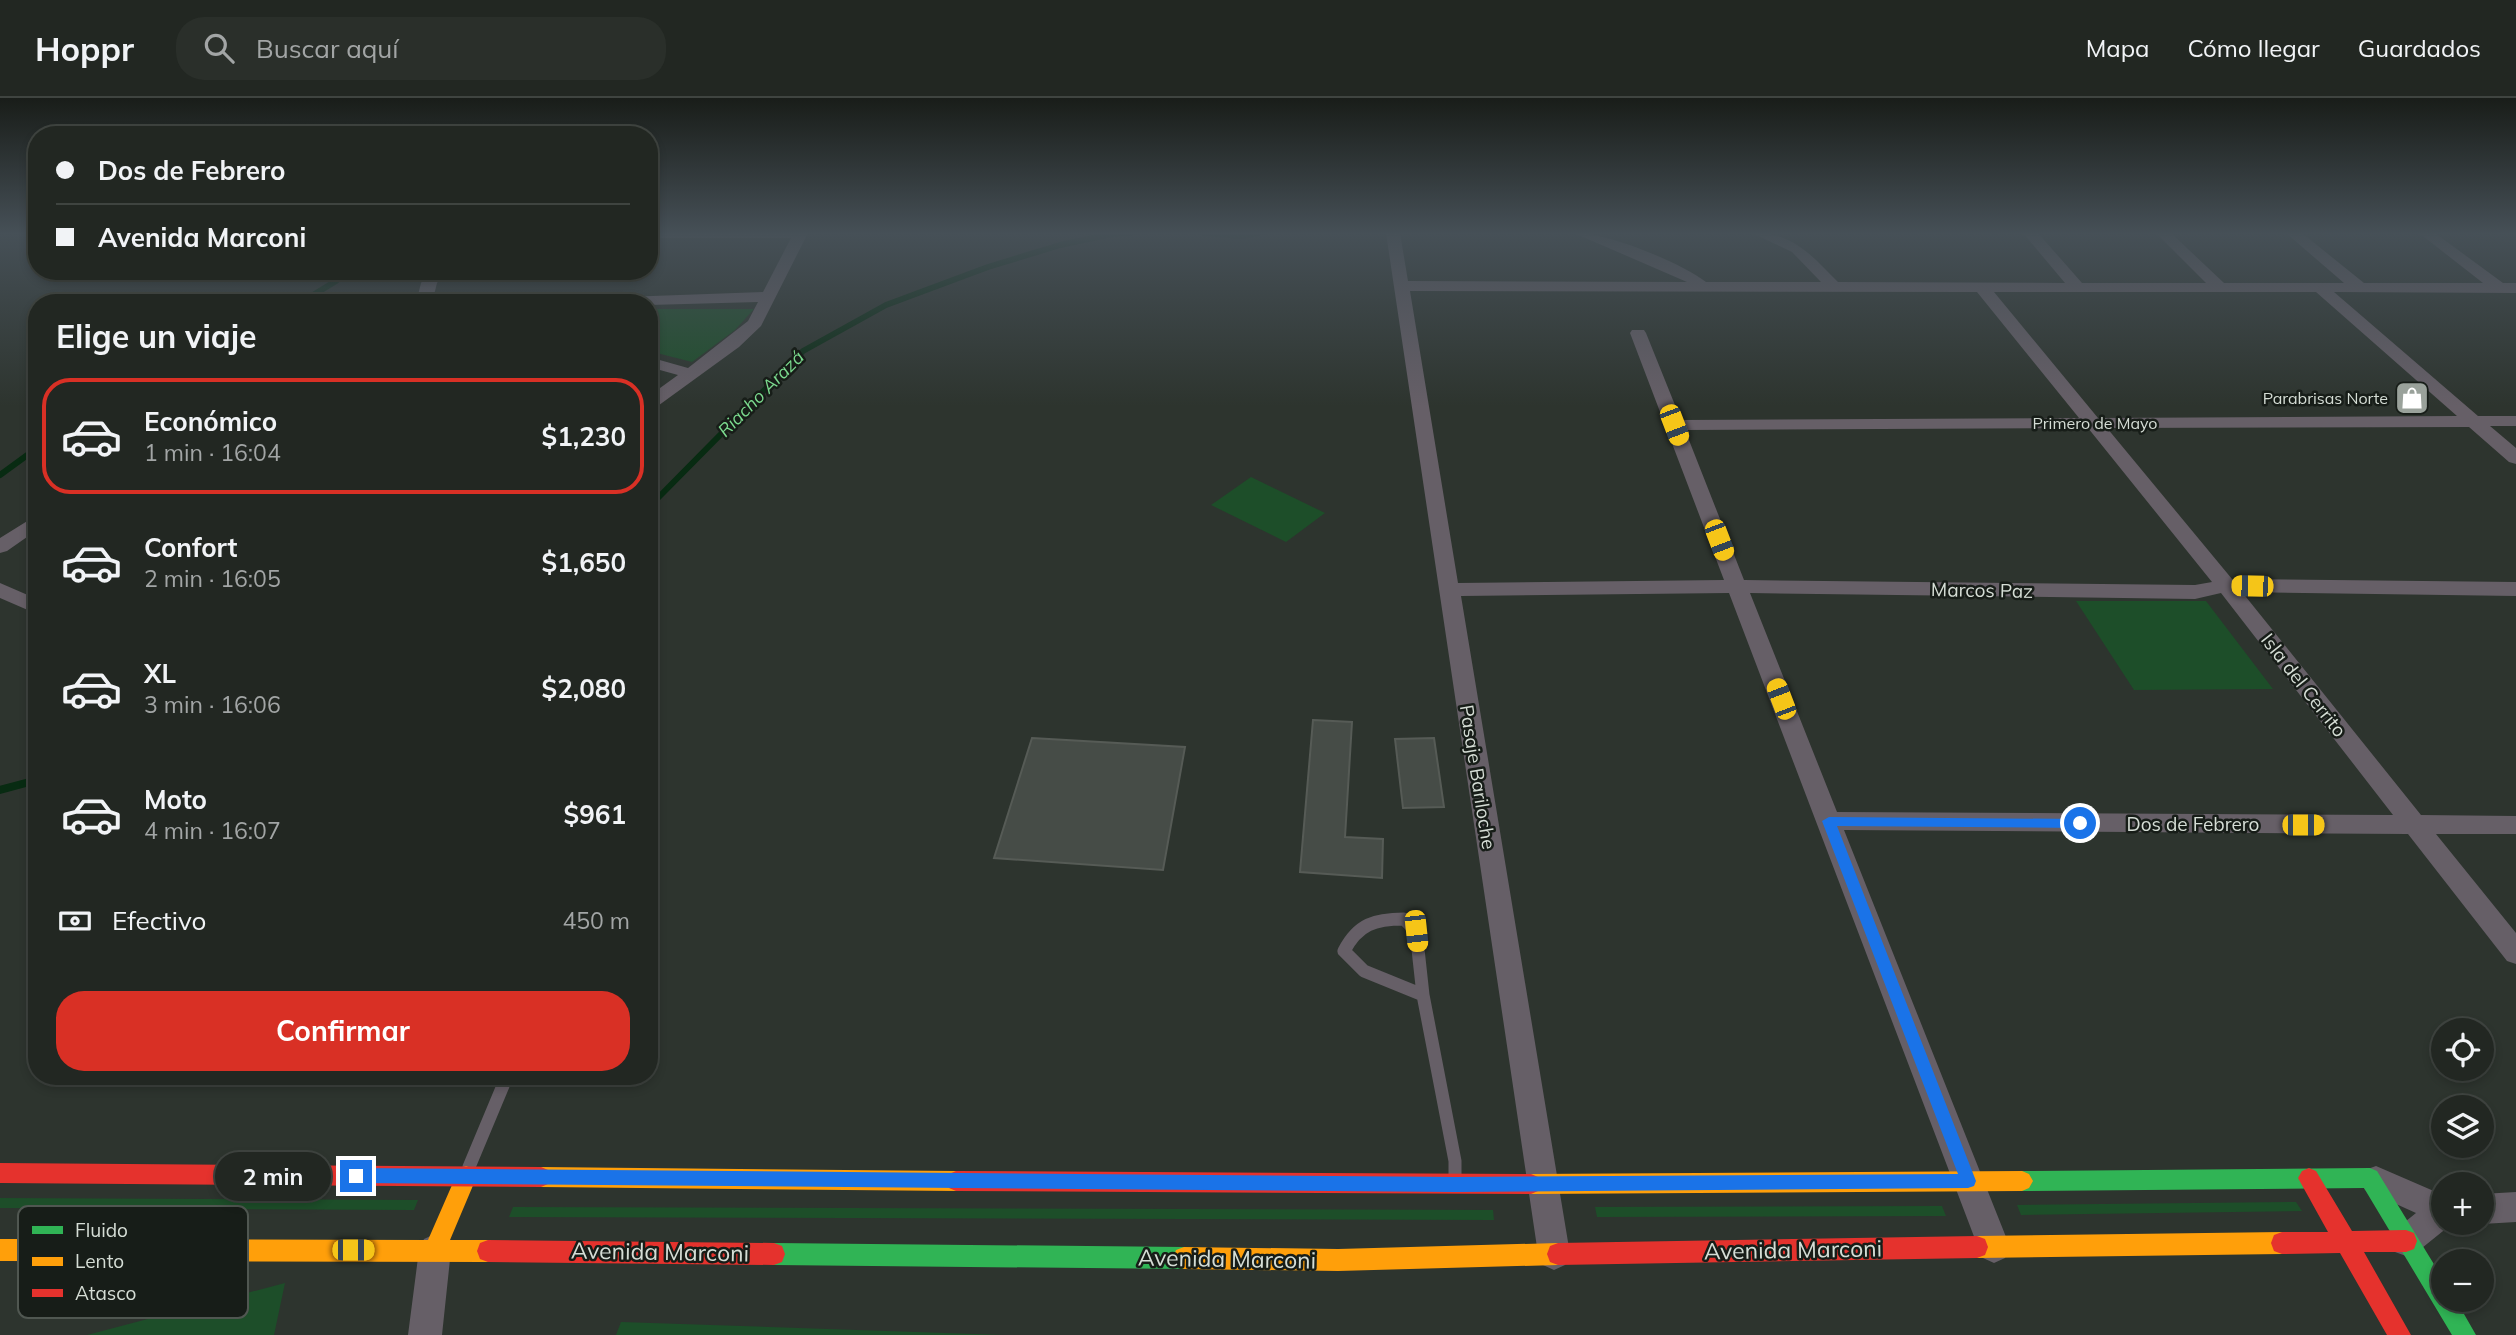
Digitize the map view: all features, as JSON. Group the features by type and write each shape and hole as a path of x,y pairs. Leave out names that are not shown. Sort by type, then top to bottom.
{"main road":[{"path":"0,1173 1455,1185 2370,1178 2431,1281"},
{"path":"435,1250 466,1177"},
{"path":"2309,1178 2400,1335"},
{"name":"Avenida Marconi","path":"248,1250 1338,1260 1554,1254 2406,1241"},
{"name":"Avenida Marconi","path":"0,1250 18,1250"},
{"path":"2451,1312 2465,1335"}],"street":[{"path":"658,397 733,343 755,323 772,291"},
{"path":"1402,293 1499,291"},
{"path":"1915,291 1987,294 2047,291"},
{"path":"2266,291 2516,298"},
{"path":"1769,299 2341,291"},
{"name":"Pasaje Bariloche","path":"1402,293 1554,1254"},
{"path":"2325,293 2516,458"},
{"name":"Isla del Cerrito","path":"1987,294 2226,585 2516,953"},
{"path":"658,300 769,297"},
{"path":"1638,332 1994,1247"},
{"path":"658,364 690,373"},
{"name":"Primero de Mayo","path":"1674,425 2516,421"},
{"path":"0,547 28,527"},
{"name":"Marcos Paz","path":"1448,590 1737,586 2195,592 2226,585 2516,589"},
{"path":"0,590 28,603"},
{"name":"Dos de Febrero","path":"1829,821 2516,825"},
{"path":"2370,1178 2431,1206"},
{"path":"2494,1208 2516,1207"},
{"path":"2406,1241 2431,1221"},
{"path":"425,1335 435,1250"}],"lane":[{"path":"1423,995 1364,971 1345,951 1352,934 1375,919 1404,919 1416,931 1423,995 1455,1161 1455,1185"},
{"path":"466,1177 503,1085"}],"green space":[{"path":"658,309 754,309 735,330 692,362 658,353"},
{"path":"1251,477 1325,513 1286,542 1211,505"},
{"path":"2076,601 2206,601 2273,689 2134,690"},
{"path":"0,1198 418,1200 414,1210 248,1209 248,1206 0,1208"},
{"path":"2296,1202 2302,1211 2021,1215 2017,1205"},
{"path":"1942,1206 1946,1216 1597,1217 1595,1207"},
{"path":"513,1207 1493,1210 1494,1220 509,1217"},
{"path":"285,1283 274,1335 87,1335 152,1318 248,1318 248,1293"},
{"path":"621,1322 1004,1335 616,1335"}],"building":[{"path":"1313,720 1352,722 1345,837 1383,839 1382,878 1300,872"},
{"path":"1032,738 1185,747 1163,870 994,858"},
{"path":"1434,738 1444,807 1403,808 1395,739"}],"waterway":[{"name":"Riacho Arazá","path":"315,294 320,291"},
{"name":"Riacho Arazá","path":"658,498 803,351 886,305 924,291"},
{"name":"Riacho Arazá","path":"0,475 28,455"},
{"name":"Riacho Arazá","path":"0,790 28,782"}],"traffic: fast":[{"path":"2022,1181 2370,1178 2431,1280"},
{"path":"774,1254 1184,1258"},
{"path":"2451,1312 2465,1335"}],"traffic: slow":[{"path":"435,1250 466,1176"},
{"path":"541,1177 956,1181"},
{"path":"1531,1184 2022,1181"},
{"path":"1977,1247 2282,1243"},
{"path":"0,1250 18,1250"},
{"path":"248,1251 488,1251"},
{"path":"1184,1258 1338,1260 1558,1254"}],"traffic: jam":[{"path":"0,1173 541,1177"},
{"path":"2309,1178 2400,1335"},
{"path":"956,1181 1531,1184"},
{"path":"2282,1243 2406,1241"},
{"path":"1558,1254 1977,1247"},
{"path":"488,1251 774,1254"}],"place":[{"name":"Parabrisas Norte","path":"2412,398"}],"route":[{"path":"356,1176 1455,1185 1968,1181 1829,821 2080,823"}]}
